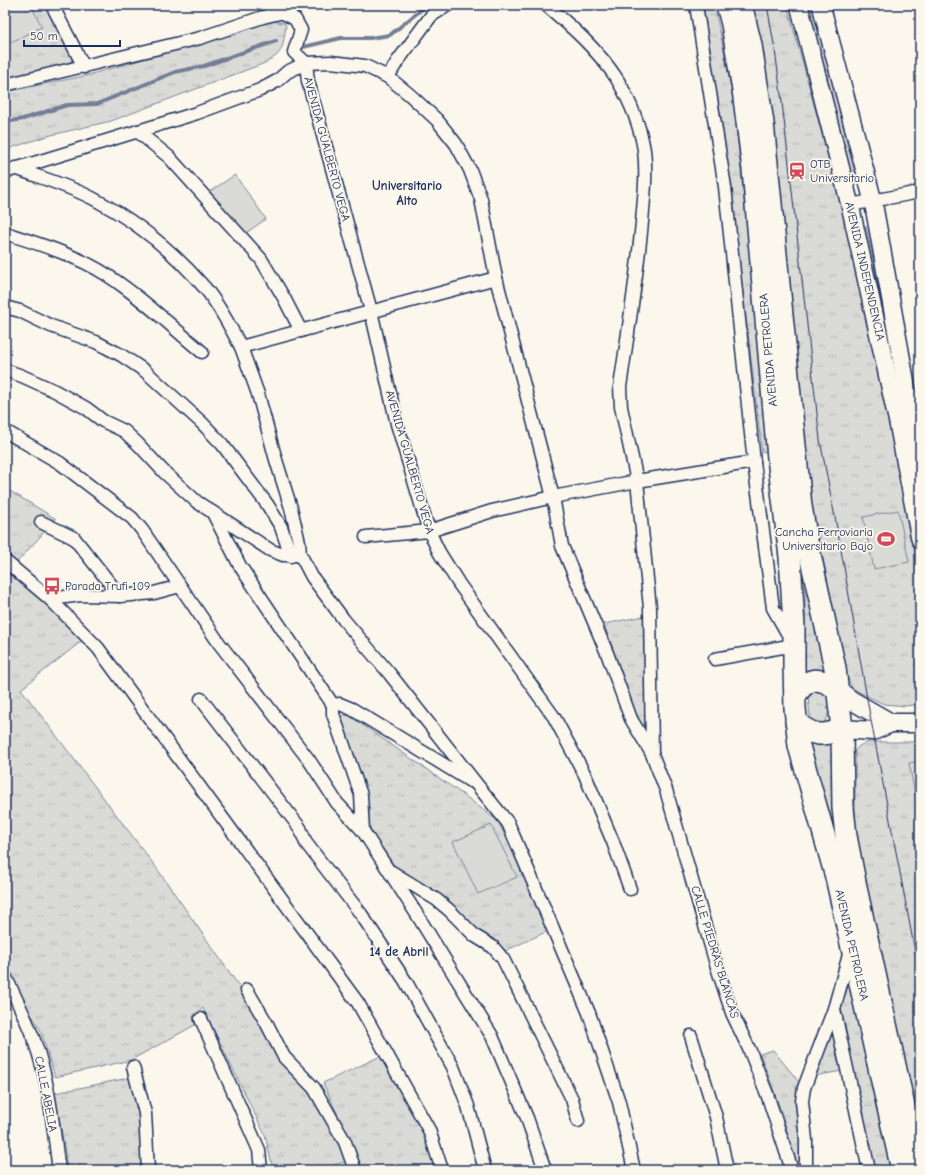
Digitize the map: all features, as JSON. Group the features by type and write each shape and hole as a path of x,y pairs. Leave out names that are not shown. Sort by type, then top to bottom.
{"highway":[{"name":"AVENIDA PETROLERA","path":"727,5 732,24 743,90 753,170 777,448 790,556 794,620 795,696"},
{"name":"AVENIDA PETROLERA","path":"742,5 751,45 763,123 801,506 807,541 835,668 838,690"},
{"path":"824,680 838,690 842,729 832,733 812,733 804,729 796,722 795,696 800,688 807,682 824,680"},
{"name":"AVENIDA PETROLERA","path":"796,722 799,746 836,877 852,944 902,1170"},
{"name":"AVENIDA PETROLERA","path":"842,729 843,808 846,836 918,1170"}],"main road":[{"name":"AVENIDA INDEPENDENCIA","path":"799,5 850,205 897,416 920,539"},
{"name":"AVENIDA INDEPENDENCIA","path":"821,5 873,201 920,462"},
{"path":"838,690 850,700 891,722 920,723"},
{"path":"842,729 873,731 891,722"}],"street":[{"path":"52,5 84,67"},
{"path":"267,5 285,9"},
{"path":"5,85 200,38 297,5"},
{"path":"388,77 397,62 431,16 448,5"},
{"path":"546,5 578,33 600,57 616,79 630,105 644,149 646,171 639,255 620,387 621,407 637,481 650,608 652,754"},
{"path":"696,5 725,187 754,462 773,608 794,646 715,659"},
{"name":"AVENIDA GUALBERTO VEGA","path":"285,9 295,19 301,30 294,52 306,63 308,81 371,312 397,424 429,531 439,552 459,584 554,717 585,775 613,842 630,889"},
{"path":"10,170 197,113 260,90 277,81 287,72 306,63 331,62 365,66 388,77 410,95 437,120 456,144 470,170 481,200 496,278 553,497 562,546 604,645 631,719 652,754"},
{"path":"137,131 169,157 261,259 301,331"},
{"path":"10,170 93,198 131,220 175,257 205,288 222,312 241,347 258,394 276,460 292,508 299,542 296,555"},
{"path":"850,205 920,192"},
{"path":"5,233 40,244 76,258 106,274 137,297 202,352"},
{"path":"241,347 496,278"},
{"path":"5,307 20,311 51,326 96,342 121,355 144,371 202,423 222,444 271,510 296,555 344,620 389,673 508,823 590,1013 618,1102 634,1170"},
{"path":"5,370 55,391 86,408 103,421 124,431 164,472 197,502 270,550 283,556 296,555"},
{"path":"5,431 60,463 132,518 150,540 219,643 309,760 337,803 363,831 492,1036 527,1118 545,1170"},
{"path":"366,537 429,531 492,511 553,497 637,481 754,462"},
{"path":"212,512 240,566 333,705 333,714 361,795 363,831"},
{"path":"41,522 74,538 120,596"},
{"path":"5,560 50,599 98,648 358,1003 429,1130 442,1170"},
{"path":"50,599 82,595 120,596 154,593 180,586"},
{"path":"201,699 300,828 306,843 361,914 406,982 453,1067 468,1106 485,1170"},
{"path":"333,705 340,704 352,710 478,786"},
{"name":"CALLE PIEDRAS BLANCAS","path":"652,754 666,790 716,964 732,1013 750,1051 767,1094 792,1170"},
{"path":"388,870 437,900 475,936 493,947 503,959 572,1099 578,1121"},
{"path":"806,1170 806,1140 802,1101 804,1088 834,1009 852,944"},
{"name":"CALLE ABELIA","path":"5,976 36,1044 44,1075 59,1170"},
{"path":"247,990 284,1056 314,1088 345,1142 354,1170"},
{"path":"834,1009 869,1170"},
{"path":"201,1019 259,1150 261,1170"},
{"path":"691,1036 716,1117 727,1170"},
{"path":"133,1067 145,1114 148,1170"}],"green space":[{"path":"5,5 45,5 73,58 70,63 5,79"},
{"path":"12,5 31,5 42,27 5,45 5,8"},
{"path":"703,5 714,5 734,104 770,451 762,452 728,165"},
{"path":"749,5 787,5 841,204 857,277 873,338 891,424 920,581 920,704 906,706 884,704 852,688 848,679 811,501"},
{"path":"807,5 813,5 856,178 852,179"},
{"path":"272,21 284,23 286,26 284,40 282,49 276,56 265,63 111,121 47,136 5,150 5,92 84,76"},
{"path":"235,175 266,219 243,235 209,192"},
{"path":"866,226 896,368 861,227"},
{"path":"791,481 829,674 805,673 803,667 805,637 805,583 800,565"},
{"path":"5,488 56,519 10,570 41,597 83,640 21,689 158,870 239,986 270,1038 315,1099 348,1161 317,1170 271,1170 272,1165 265,1135 203,1008 193,1016 195,1025 131,1060 55,1077 40,1029 21,998 5,966"},
{"name":"Cancha Ferroviaria Universitario Bajo","path":"898,510 909,562 874,569 863,517"},
{"path":"644,616 646,645 645,727 641,727 604,624"},
{"path":"810,689 826,692 828,716 823,723 816,723 810,718 808,696"},
{"path":"342,716 350,716 465,796 498,821 550,930 505,951 398,871 370,830 369,806 342,721"},
{"path":"833,739 831,783 833,817 874,994 805,740"},
{"path":"868,742 920,742 920,1146 856,837 855,751 859,746"},
{"path":"920,761 920,816 919,816 909,763"},
{"path":"491,825 517,877 478,894 453,842"},
{"path":"849,982 893,1170 874,1170 856,1094 841,1010"},
{"path":"833,1032 842,1071 814,1076"},
{"path":"773,1050 799,1082 797,1089 802,1142 801,1170 798,1170 781,1111 760,1054"},
{"path":"385,1054 426,1132 437,1170 362,1170 358,1158 323,1083"},
{"path":"133,1077 141,1124 144,1170 67,1170 55,1093"}],"waterway":[{"path":"303,47 341,38 370,38 390,35 427,5"},
{"path":"5,122 23,119 67,105 97,104 175,72 204,66 276,41"},
{"path":"764,1170 783,1168"}],"tram line":[{"path":"767,5 782,102 820,440 920,978"}],"place":[{"name":"OTB Universitario","path":"797,171"},
{"name":"Cancha Ferroviaria Universitario Bajo","path":"886,539"},
{"name":"Parada Trufi 109","path":"52,586"}],"district":[{"name":"Universitario Alto","path":"407,192"},
{"name":"14 de Abril","path":"399,951"}]}
